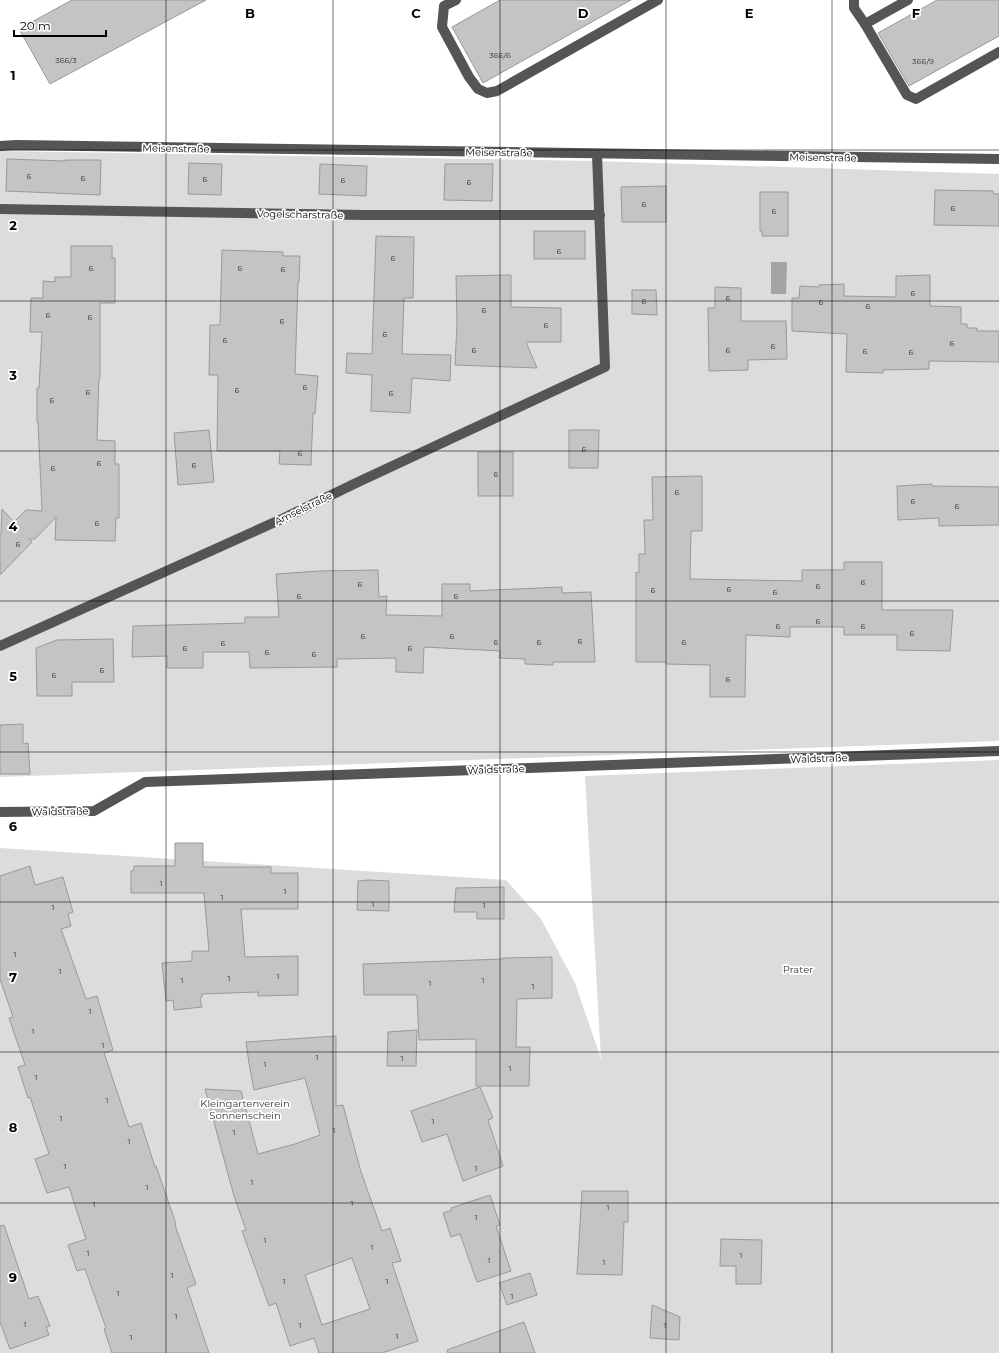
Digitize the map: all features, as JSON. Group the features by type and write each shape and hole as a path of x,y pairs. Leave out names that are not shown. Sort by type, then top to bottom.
{"lane":[{"path":"456,0 444,6 442,27 469,77 478,90 487,93 497,91 658,0"},
{"path":"854,0 854,8 907,95 916,99 999,52"},
{"path":"865,24 908,0"},
{"name":"Meisenstraße","path":"0,146 16,145 999,159"},
{"path":"597,154 600,215"},
{"name":"Vogelscharstraße","path":"0,209 363,215 600,215"},
{"name":"Amselstraße","path":"0,646 284,518 605,367 600,215"},
{"name":"Waldstraße","path":"0,812 94,811 145,782 999,751"}],"green space":[{"path":"0,151 596,161 999,174 999,741 0,777"},
{"name":"Kleingartenverein Sonnenschein","path":"999,760 999,1353 0,1353 0,848 506,880 541,919 575,983 601,1059 585,776"}],"shaded area":[{"path":"771,262 787,262 786,294 771,294"}],"building":[{"path":"72,0 206,0 50,84 19,29"},
{"path":"500,0 631,0 483,83 452,27"},
{"path":"937,0 999,0 999,36 909,86 878,33"},
{"path":"7,159 65,161 101,160 100,195 6,191"},
{"path":"189,163 222,164 221,195 188,194"},
{"path":"320,164 367,166 366,196 319,194"},
{"path":"445,164 493,164 492,201 444,200"},
{"path":"666,186 666,222 622,222 621,187"},
{"path":"935,190 993,191 994,194 999,194 999,226 934,225"},
{"path":"760,192 788,192 788,236 762,236 762,231 760,231"},
{"path":"534,231 585,231 585,259 534,259"},
{"path":"376,236 414,237 413,298 404,298 402,354 451,355 450,381 412,378 410,413 371,411 372,375 346,373 347,353 372,354"},
{"path":"71,246 112,246 112,258 115,258 115,303 100,303 100,378 97,440 115,441 115,464 119,464 119,518 116,518 115,541 55,540 56,517 35,539 29,539 32,542 0,575 0,535 2,509 14,522 26,510 42,511 37,422 37,388 39,388 42,332 30,332 31,298 43,298 43,281 55,282 55,277 71,277"},
{"path":"222,250 283,252 283,256 300,256 295,374 318,376 315,414 313,413 311,465 279,464 280,451 217,451 218,375 209,375 210,325 220,325"},
{"path":"511,275 511,307 561,308 561,342 526,342 537,368 455,365 457,323 456,276"},
{"path":"930,275 930,306 961,307 961,324 967,324 967,328 977,328 977,331 999,331 999,362 929,361 929,369 883,370 883,373 846,372 847,334 792,331 792,298 799,298 800,286 819,287 819,285 844,284 844,296 896,297 896,276"},
{"path":"715,287 741,288 741,321 786,321 787,359 748,360 748,370 709,371 708,308 715,308"},
{"path":"632,290 656,290 657,315 632,314"},
{"path":"209,430 214,482 178,485 174,433"},
{"path":"569,430 599,430 598,468 569,468"},
{"path":"478,452 513,452 513,496 478,496"},
{"path":"702,476 702,531 691,531 690,579 802,581 802,570 844,570 844,562 882,562 882,610 953,610 950,651 897,650 897,635 844,635 844,627 790,627 790,637 746,635 745,697 710,697 710,665 666,664 666,662 636,662 636,572 639,573 639,554 645,554 644,520 653,520 652,477"},
{"path":"932,484 932,486 999,487 999,525 939,526 939,518 898,520 897,486"},
{"path":"378,570 379,597 387,596 386,615 442,616 442,584 470,584 470,591 562,587 562,593 591,592 595,662 553,662 553,665 525,664 525,659 499,658 500,651 424,647 423,673 396,672 396,658 337,659 337,667 250,668 249,652 203,652 203,668 167,668 167,656 132,657 133,626 245,623 245,617 279,617 276,574 319,571"},
{"path":"113,639 114,682 72,682 72,696 37,696 36,648 57,640"},
{"path":"23,724 23,744 28,743 30,774 0,774 0,725"},
{"path":"175,843 203,843 203,867 271,867 271,873 298,873 298,909 241,909 245,957 298,956 298,995 258,996 258,992 202,994 202,997 200,998 202,1007 174,1010 173,1000 166,1001 162,963 192,961 192,951 209,951 204,893 131,893 131,871 134,870 134,866 175,866"},
{"path":"30,866 35,885 63,877 73,912 68,914 71,926 61,929 86,999 97,996 113,1050 104,1053 129,1127 141,1123 196,1284 187,1288 209,1353 112,1353 104,1329 106,1328 85,1269 77,1271 68,1245 86,1239 69,1187 47,1193 35,1159 49,1154 30,1097 28,1098 18,1067 25,1065 9,1018 13,1017 0,979 0,876"},
{"path":"358,881 389,881 389,911 357,910"},
{"path":"504,887 504,919 477,919 477,912 454,912 456,888"},
{"path":"552,957 552,998 517,999 516,1047 530,1047 529,1086 476,1086 476,1039 419,1040 417,995 364,995 363,964"},
{"path":"417,1030 416,1066 387,1066 388,1032"},
{"path":"336,1036 336,1106 343,1105 361,1172 382,1231 390,1228 401,1261 392,1263 418,1341 382,1353 319,1353 314,1338 290,1346 276,1303 269,1306 242,1231 246,1230 234,1196 205,1089 241,1091 258,1154 295,1144 320,1135 305,1078 254,1090 246,1042","holes":["352,1258 370,1309 322,1325 305,1275"]},
{"path":"480,1087 493,1118 488,1120 503,1166 463,1181 447,1134 422,1142 411,1111"},
{"path":"582,1191 628,1191 628,1222 624,1222 622,1275 577,1274"},
{"path":"490,1195 500,1225 496,1226 511,1271 477,1282 460,1234 451,1237 443,1213 452,1210 451,1208"},
{"path":"4,1225 29,1299 38,1296 50,1326 46,1327 49,1335 10,1349 0,1322 0,1226"},
{"path":"721,1239 762,1240 761,1284 736,1284 736,1266 720,1266"},
{"path":"530,1273 537,1295 507,1305 499,1283"},
{"path":"652,1305 680,1317 679,1340 650,1338"},
{"path":"524,1322 535,1353 448,1353 447,1350"}],"park label":[{"name":"Prater","path":"798,969"}]}
